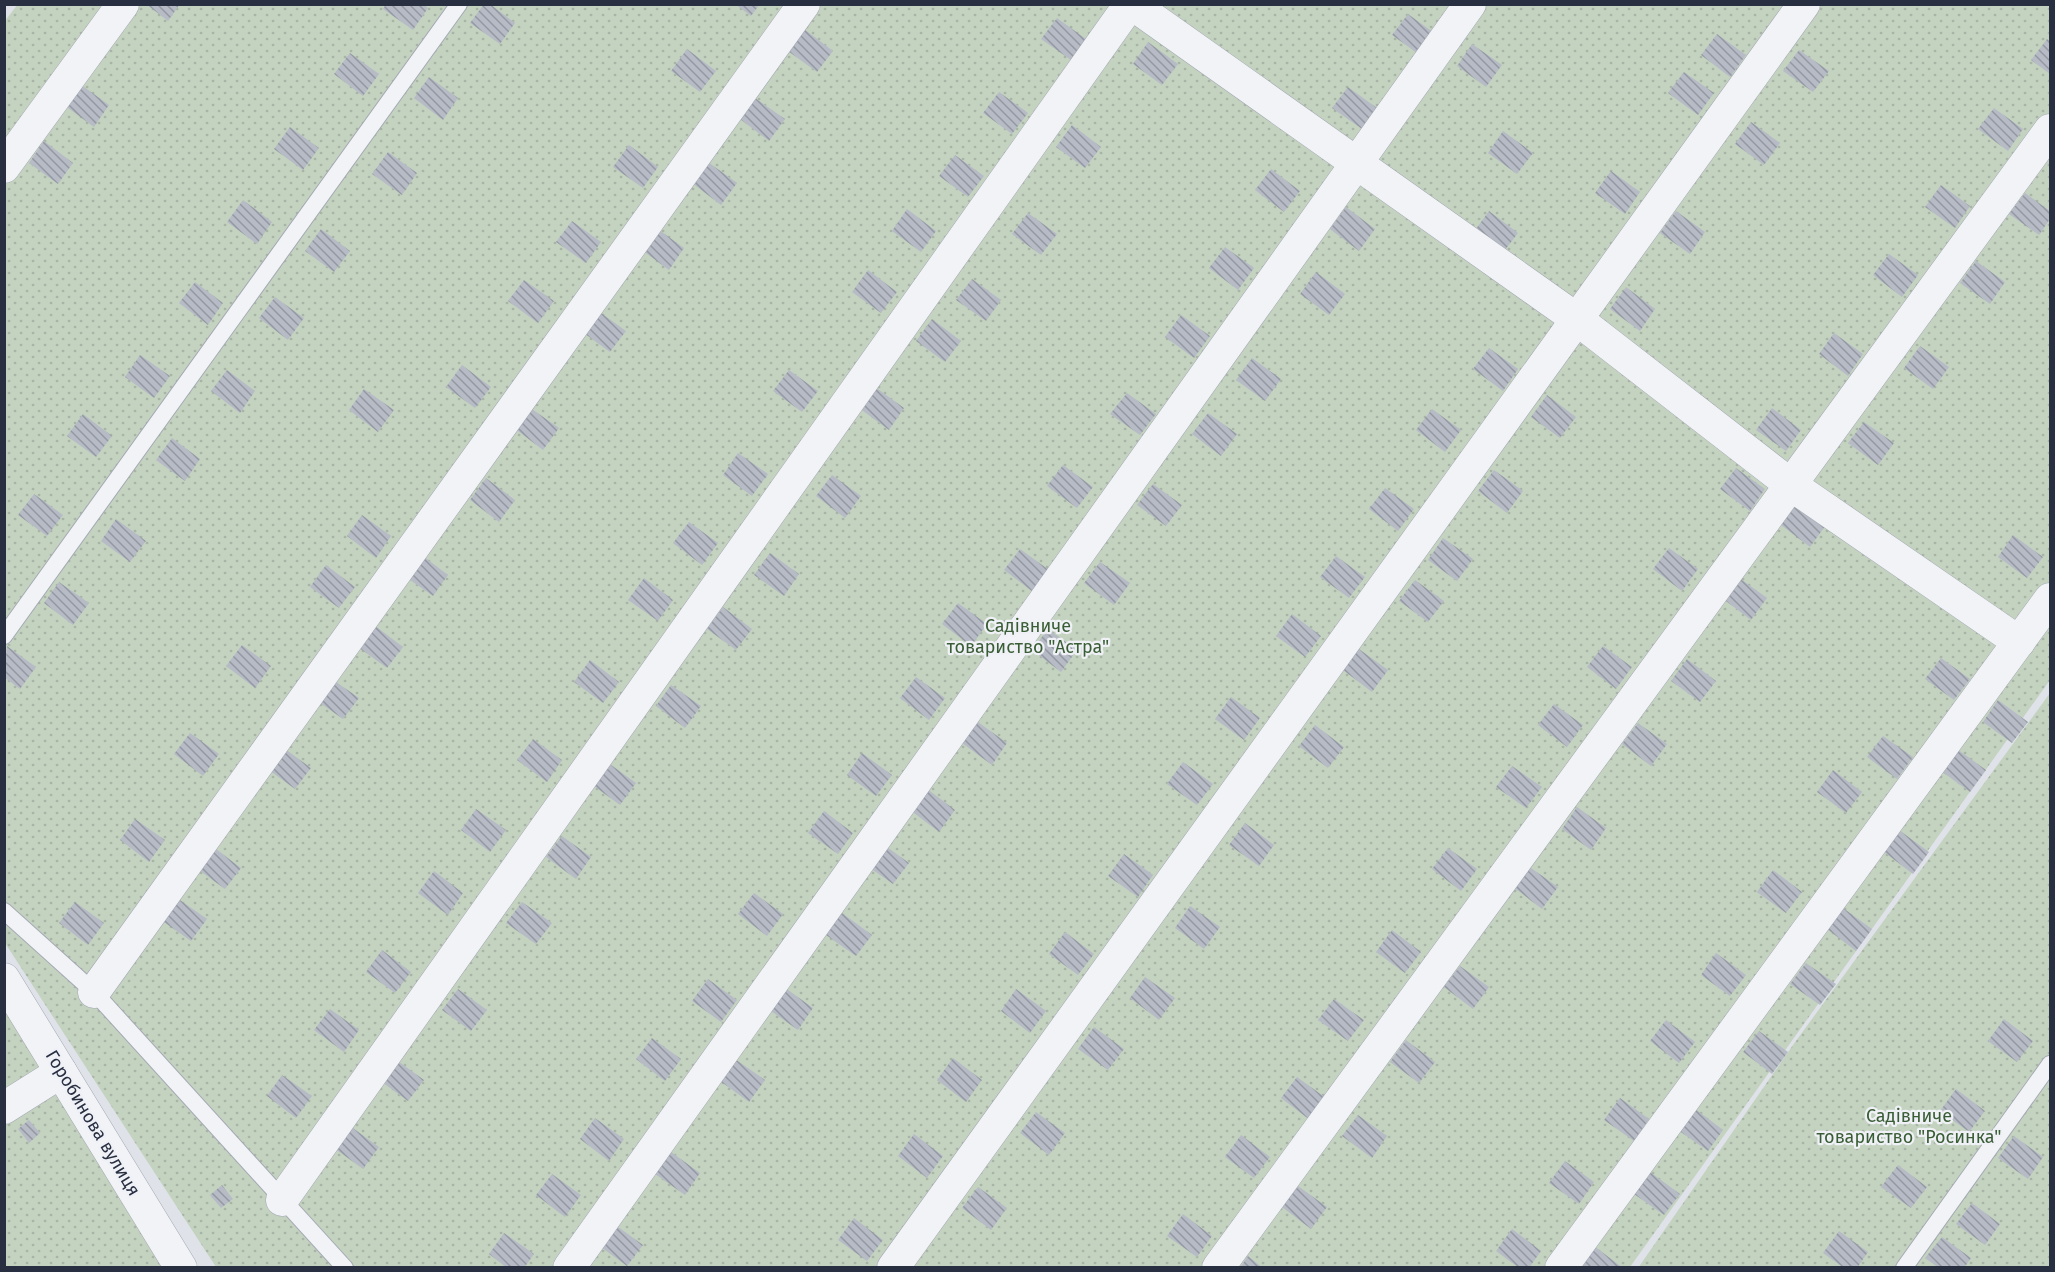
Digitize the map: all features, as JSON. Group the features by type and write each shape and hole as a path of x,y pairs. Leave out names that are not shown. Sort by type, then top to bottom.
{"street":[{"path":"4,167 123,4"},
{"path":"93,992 804,4"},
{"path":"282,1200 1131,4 1578,320 1791,485 2019,642"},
{"path":"569,1268 1470,4"},
{"path":"893,1268 1804,4"},
{"path":"1218,1268 2050,130"},
{"path":"1561,1268 2050,599"},
{"name":"Горобинова вулиця","path":"4,979 181,1268"},
{"path":"4,1108 61,1072"}],"lane":[{"path":"4,636 459,4"},
{"path":"4,910 93,992 345,1268"},
{"path":"1904,1268 2050,1064"}],"green space":[{"name":"Садівниче товариство \"Астра\"","path":"18,4 2050,5 2050,680 1630,1267 216,1267 5,943 4,22"},
{"name":"Садівниче товариство \"Росинка\"","path":"2050,693 2050,1267 1638,1268 1793,1045"},
{"path":"4,965 190,1267 5,1267"}],"building":[{"path":"146,4 180,4 168,21"},
{"path":"386,4 423,4 428,8 413,30 383,9"},
{"path":"484,4 490,4 515,23 500,44 470,23"},
{"path":"735,4 760,4 751,16"},
{"path":"1408,14 1437,35 1421,56 1392,35"},
{"path":"1057,18 1086,39 1071,60 1041,39"},
{"path":"804,29 833,51 817,72 788,51"},
{"path":"1717,34 1746,55 1730,77 1701,55"},
{"path":"2047,39 2050,41 2050,74 2031,60"},
{"path":"1148,42 1178,64 1162,85 1133,64"},
{"path":"1472,44 1502,65 1486,87 1457,66"},
{"path":"687,49 716,71 700,92 671,71"},
{"path":"1799,50 1829,71 1813,92 1783,71"},
{"path":"350,53 379,74 363,96 334,74"},
{"path":"1684,72 1714,93 1698,115 1668,93"},
{"path":"429,77 458,98 443,120 414,98"},
{"path":"80,84 109,105 94,127 64,105"},
{"path":"1348,87 1377,108 1362,129 1332,108"},
{"path":"999,92 1028,113 1012,134 983,113"},
{"path":"755,98 785,119 769,141 740,119"},
{"path":"1994,108 2023,129 2008,151 1978,129"},
{"path":"1751,122 1780,143 1764,165 1735,144"},
{"path":"1072,125 1101,147 1085,168 1056,147"},
{"path":"290,127 319,148 303,170 274,149"},
{"path":"1503,131 1533,153 1517,174 1488,153"},
{"path":"44,141 73,163 58,184 29,163"},
{"path":"629,145 658,167 643,188 613,167"},
{"path":"388,152 417,173 402,195 372,174"},
{"path":"955,155 984,176 968,197 939,176"},
{"path":"708,162 737,183 721,205 692,183"},
{"path":"1271,169 1300,191 1284,212 1255,190"},
{"path":"1611,171 1640,192 1625,214 1595,193"},
{"path":"1941,185 1970,206 1955,228 1925,207"},
{"path":"2025,193 2050,211 2050,219 2039,235 2009,214"},
{"path":"243,200 272,222 257,244 227,222"},
{"path":"1346,207 1375,229 1359,251 1330,229"},
{"path":"907,209 936,231 921,252 892,231"},
{"path":"1489,211 1518,233 1502,254 1473,233"},
{"path":"1676,211 1705,232 1690,254 1660,233"},
{"path":"1028,213 1057,234 1041,255 1012,234"},
{"path":"572,221 601,242 586,263 556,242"},
{"path":"655,227 684,248 669,270 639,248"},
{"path":"321,229 350,251 334,272 305,251"},
{"path":"1225,247 1254,268 1238,290 1209,268"},
{"path":"1889,254 1918,275 1902,297 1873,275"},
{"path":"1976,261 2005,282 1990,304 1960,283"},
{"path":"868,270 897,292 881,313 852,292"},
{"path":"1316,272 1345,294 1329,315 1300,294"},
{"path":"972,279 1001,300 986,321 956,300"},
{"path":"524,280 554,301 538,323 508,301"},
{"path":"195,282 223,303 208,325 179,303"},
{"path":"1626,287 1655,309 1640,331 1610,309"},
{"path":"275,297 304,318 288,340 259,318"},
{"path":"597,310 626,331 610,352 581,331"},
{"path":"1181,315 1210,336 1194,358 1165,337"},
{"path":"932,319 961,341 945,362 916,341"},
{"path":"1834,333 1863,354 1848,376 1819,354"},
{"path":"1920,346 1949,367 1933,389 1904,368"},
{"path":"1489,348 1518,369 1503,391 1473,369"},
{"path":"140,355 170,376 154,398 125,377"},
{"path":"1252,358 1281,379 1265,401 1236,380"},
{"path":"462,365 491,387 475,408 446,387"},
{"path":"227,370 255,391 240,413 211,391"},
{"path":"789,370 818,391 802,412 773,391"},
{"path":"875,387 904,408 889,430 859,408"},
{"path":"364,389 394,410 378,432 349,410"},
{"path":"1127,393 1156,414 1140,435 1110,414"},
{"path":"1547,395 1576,417 1560,438 1531,417"},
{"path":"529,407 559,428 543,450 514,428"},
{"path":"1772,408 1801,430 1786,451 1756,430"},
{"path":"1432,409 1461,430 1445,452 1416,430"},
{"path":"1208,413 1237,434 1221,456 1192,434"},
{"path":"83,414 112,436 96,457 67,436"},
{"path":"1864,422 1894,443 1878,465 1848,443"},
{"path":"172,438 200,459 185,481 156,460"},
{"path":"738,453 768,474 752,496 723,475"},
{"path":"1063,465 1093,487 1077,508 1047,486"},
{"path":"1736,468 1765,489 1750,511 1720,489"},
{"path":"1494,470 1523,491 1507,513 1478,491"},
{"path":"832,475 861,496 845,518 816,496"},
{"path":"486,478 515,500 499,522 470,500"},
{"path":"1153,484 1182,505 1166,526 1137,505"},
{"path":"1385,488 1414,509 1398,531 1369,509"},
{"path":"34,494 63,515 47,536 18,515"},
{"path":"1797,504 1826,525 1810,547 1781,525"},
{"path":"362,515 391,536 376,558 347,536"},
{"path":"116,519 146,541 130,562 101,541"},
{"path":"689,522 718,543 702,565 673,543"},
{"path":"2013,535 2043,557 2027,578 1998,557"},
{"path":"1443,538 1473,559 1457,581 1428,560"},
{"path":"1669,548 1698,569 1682,591 1653,569"},
{"path":"1020,549 1049,570 1033,592 1004,570"},
{"path":"419,553 448,575 433,596 403,575"},
{"path":"770,553 799,574 784,596 754,575"},
{"path":"1336,556 1365,577 1349,598 1320,577"},
{"path":"1100,562 1130,583 1114,605 1084,583"},
{"path":"326,565 355,587 339,608 310,587"},
{"path":"1738,577 1767,598 1751,620 1722,598"},
{"path":"644,578 673,600 658,621 628,600"},
{"path":"1415,580 1444,601 1428,622 1399,601"},
{"path":"59,582 89,603 73,625 44,603"},
{"path":"958,603 987,624 971,646 942,624"},
{"path":"723,607 752,629 736,650 707,629"},
{"path":"1292,614 1321,636 1305,657 1276,636"},
{"path":"374,625 403,647 387,668 358,647"},
{"path":"1048,629 1077,650 1061,672 1032,650"},
{"path":"242,645 271,666 255,688 226,666"},
{"path":"7,646 36,667 20,689 4,677"},
{"path":"1603,646 1632,667 1616,689 1587,667"},
{"path":"1359,649 1388,670 1372,692 1343,670"},
{"path":"1941,658 1970,679 1954,700 1925,679"},
{"path":"1687,659 1716,681 1700,702 1671,681"},
{"path":"590,660 619,682 603,703 574,682"},
{"path":"329,677 359,698 343,719 313,698"},
{"path":"916,677 945,698 929,720 900,698"},
{"path":"671,685 701,706 685,728 656,706"},
{"path":"1231,697 1260,718 1244,740 1215,719"},
{"path":"1998,700 2028,722 2012,743 1983,722"},
{"path":"1554,704 1583,725 1567,747 1538,725"},
{"path":"978,722 1007,743 992,765 962,743"},
{"path":"1638,723 1667,744 1651,766 1622,744"},
{"path":"1315,725 1344,747 1328,768 1299,746"},
{"path":"190,733 219,754 203,776 174,754"},
{"path":"1883,736 1913,757 1897,779 1867,757"},
{"path":"533,739 562,760 547,782 517,760"},
{"path":"281,746 311,768 295,789 266,768"},
{"path":"1957,749 1986,770 1970,792 1941,771"},
{"path":"862,753 892,775 876,796 847,775"},
{"path":"607,762 636,783 620,805 591,784"},
{"path":"1183,762 1213,784 1197,805 1167,784"},
{"path":"1512,766 1542,787 1526,808 1496,787"},
{"path":"1833,770 1862,792 1846,813 1817,792"},
{"path":"926,788 955,810 939,832 910,810"},
{"path":"1577,807 1606,828 1591,850 1562,829"},
{"path":"476,809 506,830 490,852 461,830"},
{"path":"824,811 853,833 838,854 808,833"},
{"path":"135,819 165,840 149,862 120,840"},
{"path":"1245,823 1274,845 1259,866 1229,845"},
{"path":"1899,830 1929,852 1913,874 1884,852"},
{"path":"562,836 591,857 576,879 546,857"},
{"path":"880,842 909,863 893,884 863,863"},
{"path":"212,846 241,868 225,889 196,868"},
{"path":"1448,848 1477,869 1461,891 1432,869"},
{"path":"1124,854 1153,875 1138,897 1108,876"},
{"path":"1528,866 1558,887 1542,909 1513,887"},
{"path":"1773,870 1802,892 1786,913 1757,892"},
{"path":"434,871 463,893 448,915 418,893"},
{"path":"754,893 783,914 767,936 738,914"},
{"path":"177,898 207,919 191,941 161,920"},
{"path":"75,902 104,923 88,945 59,923"},
{"path":"522,902 552,923 536,944 506,923"},
{"path":"1190,906 1220,927 1204,949 1175,928"},
{"path":"1843,908 1872,929 1856,951 1827,929"},
{"path":"842,913 872,935 856,956 826,935"},
{"path":"1392,930 1421,952 1405,973 1376,952"},
{"path":"1065,932 1094,954 1078,975 1049,954"},
{"path":"382,950 411,972 395,993 366,972"},
{"path":"1716,953 1746,975 1730,996 1701,975"},
{"path":"1806,963 1836,984 1820,1005 1790,984"},
{"path":"1460,966 1489,987 1473,1009 1444,987"},
{"path":"1145,977 1175,998 1159,1020 1130,998"},
{"path":"708,979 737,1000 721,1022 692,1001"},
{"path":"784,987 813,1008 798,1030 768,1009"},
{"path":"458,989 487,1010 471,1031 442,1010"},
{"path":"1016,989 1046,1011 1030,1033 1001,1011"},
{"path":"1334,999 1364,1020 1348,1041 1318,1020"},
{"path":"330,1009 359,1030 344,1052 314,1030"},
{"path":"2004,1019 2033,1041 2017,1062 1988,1041"},
{"path":"1666,1020 1695,1042 1679,1063 1650,1041"},
{"path":"1094,1027 1124,1049 1108,1070 1078,1049"},
{"path":"1759,1031 1788,1052 1772,1074 1743,1052"},
{"path":"652,1038 681,1059 665,1081 636,1059"},
{"path":"1406,1040 1435,1062 1419,1083 1390,1062"},
{"path":"953,1058 982,1080 966,1102 937,1080"},
{"path":"395,1059 424,1080 408,1101 379,1080"},
{"path":"735,1059 765,1080 749,1102 720,1081"},
{"path":"282,1075 312,1096 296,1118 267,1096"},
{"path":"1297,1077 1326,1098 1310,1120 1281,1098"},
{"path":"1956,1089 1985,1111 1969,1132 1940,1111"},
{"path":"1620,1098 1649,1119 1634,1141 1604,1120"},
{"path":"1694,1108 1723,1130 1708,1151 1678,1130"},
{"path":"1036,1112 1065,1133 1049,1155 1020,1133"},
{"path":"1358,1115 1387,1136 1372,1158 1342,1136"},
{"path":"595,1118 624,1139 609,1161 580,1139"},
{"path":"29,1120 40,1133 29,1143 18,1129"},
{"path":"350,1126 379,1147 363,1169 334,1148"},
{"path":"914,1134 943,1156 927,1178 898,1156"},
{"path":"1241,1135 1270,1157 1254,1178 1225,1157"},
{"path":"2014,1136 2043,1157 2028,1179 1998,1158"},
{"path":"671,1152 700,1173 685,1195 655,1174"},
{"path":"1565,1161 1594,1182 1579,1204 1549,1183"},
{"path":"1898,1165 1927,1187 1911,1208 1881,1187"},
{"path":"1650,1172 1680,1194 1664,1215 1634,1194"},
{"path":"552,1174 581,1195 565,1217 536,1195"},
{"path":"222,1185 233,1199 221,1208 210,1195"},
{"path":"1298,1186 1327,1207 1311,1229 1282,1207"},
{"path":"978,1187 1007,1208 991,1230 962,1208"},
{"path":"1972,1203 2000,1224 1985,1245 1956,1224"},
{"path":"1183,1214 1212,1236 1197,1257 1167,1236"},
{"path":"854,1218 883,1240 867,1261 838,1240"},
{"path":"614,1224 643,1245 627,1266 598,1245"},
{"path":"1512,1229 1541,1251 1529,1268 1519,1268 1496,1251"},
{"path":"1839,1231 1868,1252 1857,1268 1844,1268 1823,1253"},
{"path":"504,1233 534,1254 524,1268 507,1268 489,1254"},
{"path":"1942,1237 1971,1258 1964,1268 1939,1268 1925,1258"},
{"path":"1594,1246 1623,1268 1577,1268"},
{"path":"1248,1256 1263,1268 1240,1268"}]}
